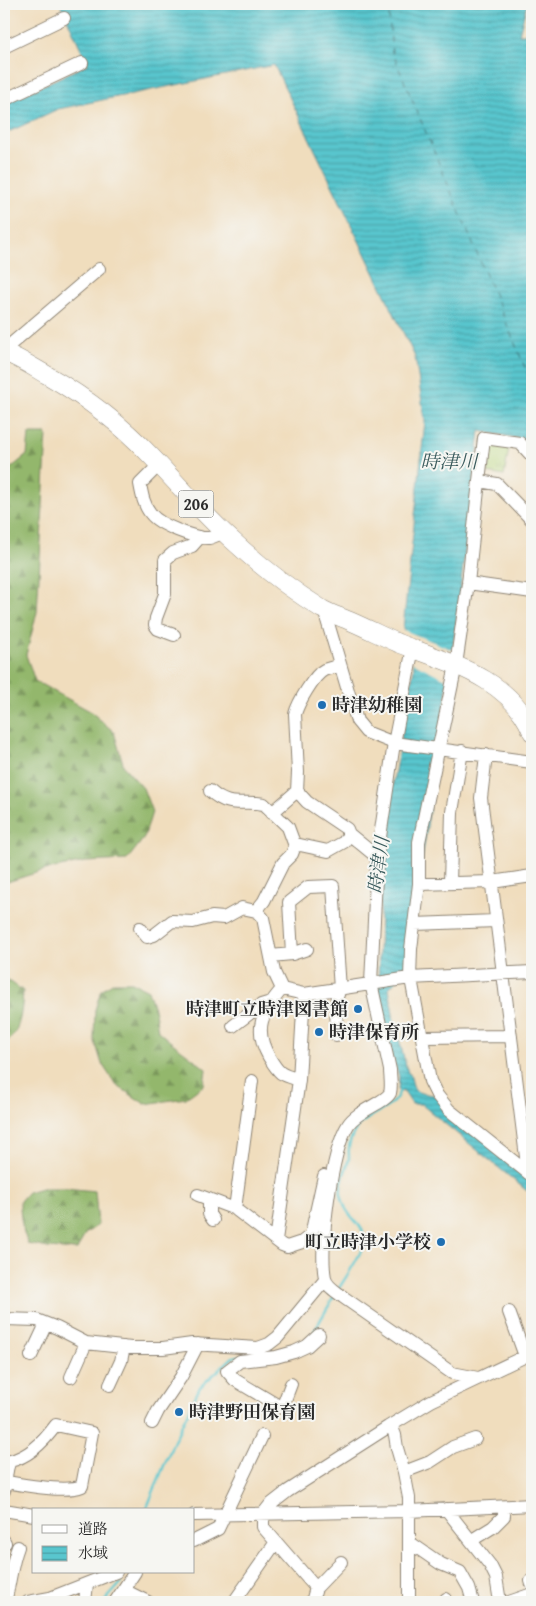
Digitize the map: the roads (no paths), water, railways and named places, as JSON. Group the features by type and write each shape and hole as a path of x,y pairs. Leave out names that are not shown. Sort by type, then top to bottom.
{"highway":[{"name":"206","path":"4,351 16,356 72,390 101,411 159,464 224,532 282,582 324,610 456,665 498,688 510,698 525,717 532,732"}],"street":[{"path":"4,47 64,18"},
{"path":"4,100 82,63"},
{"path":"4,351 99,269"},
{"path":"530,1175 449,1110 437,1095 430,1081 423,1037 410,978 419,884 420,842 456,665 468,583 484,438 520,443 532,456"},
{"path":"159,464 140,484 146,507 155,518 172,528 200,537 211,538 224,532"},
{"path":"479,481 497,484 532,520"},
{"path":"174,634 158,629 155,625 165,594 165,560 173,553 192,546 200,537"},
{"path":"468,583 532,592"},
{"path":"324,610 356,721 366,732 394,743 532,762"},
{"path":"405,645 394,743 377,857 372,983 390,1070 390,1094 363,1111 348,1125 339,1148 328,1199 324,1236 333,1288 452,1373 478,1378"},
{"path":"340,665 322,671 305,692 298,705 295,714 297,791 307,802 347,828 349,834 377,857"},
{"path":"450,882 452,812 462,751"},
{"path":"486,755 481,798 530,1175"},
{"path":"210,791 218,798 228,802 264,804 288,827 295,846 292,854 283,863 264,901 256,911"},
{"path":"272,813 297,791"},
{"path":"295,846 300,845 328,851 344,842 349,834"},
{"path":"419,884 492,882 532,876"},
{"path":"292,954 289,902 308,887 333,886 340,988 337,997 336,1035"},
{"path":"140,928 147,937 154,935 172,921 193,922 212,917 224,918 242,908 256,911 263,918 274,972 282,989"},
{"path":"414,924 496,921"},
{"path":"271,956 292,954 307,949"},
{"path":"282,989 304,994 410,978 532,972"},
{"path":"282,989 271,1002 260,1026 261,1039 268,1055 280,1072 299,1080"},
{"path":"276,1240 299,1080 304,994"},
{"path":"233,1026 261,1005 271,1002"},
{"path":"423,1037 511,1036"},
{"path":"235,1208 252,1080"},
{"path":"214,1220 209,1214 203,1197 235,1208 286,1247 302,1242 311,1235 330,1152 339,1148"},
{"path":"4,1319 37,1320 86,1343 124,1348 143,1349 198,1344 258,1348 278,1337 294,1319 333,1288"},
{"path":"316,1588 263,1527 263,1514 270,1505 288,1491 391,1425 431,1401 529,1354 509,1312"},
{"path":"31,1356 46,1324"},
{"path":"291,1384 282,1408 235,1380 227,1371 240,1361 276,1357 294,1352 307,1346 319,1335"},
{"path":"71,1377 86,1343"},
{"path":"152,1423 181,1377 198,1344"},
{"path":"110,1385 121,1361 124,1348"},
{"path":"56,1425 92,1433 82,1486 77,1488 5,1487 6,1467 10,1461 18,1459 46,1440 56,1425"},
{"path":"391,1425 396,1434 397,1448 409,1498 409,1602"},
{"path":"195,1540 218,1529 262,1436"},
{"path":"404,1472 430,1462 453,1447 474,1438"},
{"path":"195,1515 409,1512 532,1506"},
{"path":"472,1540 493,1527 504,1516 504,1507"},
{"path":"446,1509 490,1565 496,1578 500,1602"},
{"path":"4,1510 32,1515"},
{"path":"234,1602 276,1542"},
{"path":"409,1542 441,1564 460,1572 469,1588 473,1602"},
{"path":"5,1602 14,1558 9,1544"},
{"path":"312,1602 316,1588 341,1562"},
{"path":"28,1602 50,1598 111,1574"},
{"path":"115,1602 134,1574"},
{"path":"84,1602 87,1584"},
{"path":"124,1590 148,1602"},
{"path":"509,1602 532,1594"}],"water":[{"name":"時津川","path":"60,4 527,4 519,34 532,34 532,451 521,439 480,431 453,646 406,971 389,988 394,1021 414,1088 418,1092 434,1095 532,1180 532,1195 421,1104 412,1104 404,1092 398,1091 399,1076 392,1058 378,991 382,841 414,668 403,628 425,421 415,357 274,65 58,109 4,134 4,104 88,64"}],"waterway":[{"path":"339,1288 359,1255 364,1239 362,1229 349,1214 341,1194 342,1180 349,1158 349,1144 360,1124 390,1105 400,1090"},
{"path":"314,1331 335,1295"},
{"path":"147,1508 174,1441 200,1387 233,1357 238,1356"},
{"path":"104,1602 121,1583"}],"place":[{"name":"時津幼稚園","path":"322,705"},
{"name":"時津町立時津図書館","path":"358,1009"},
{"name":"時津保育所","path":"319,1032"},
{"name":"町立時津小学校","path":"441,1242"},
{"name":"時津野田保育園","path":"179,1412"}]}
